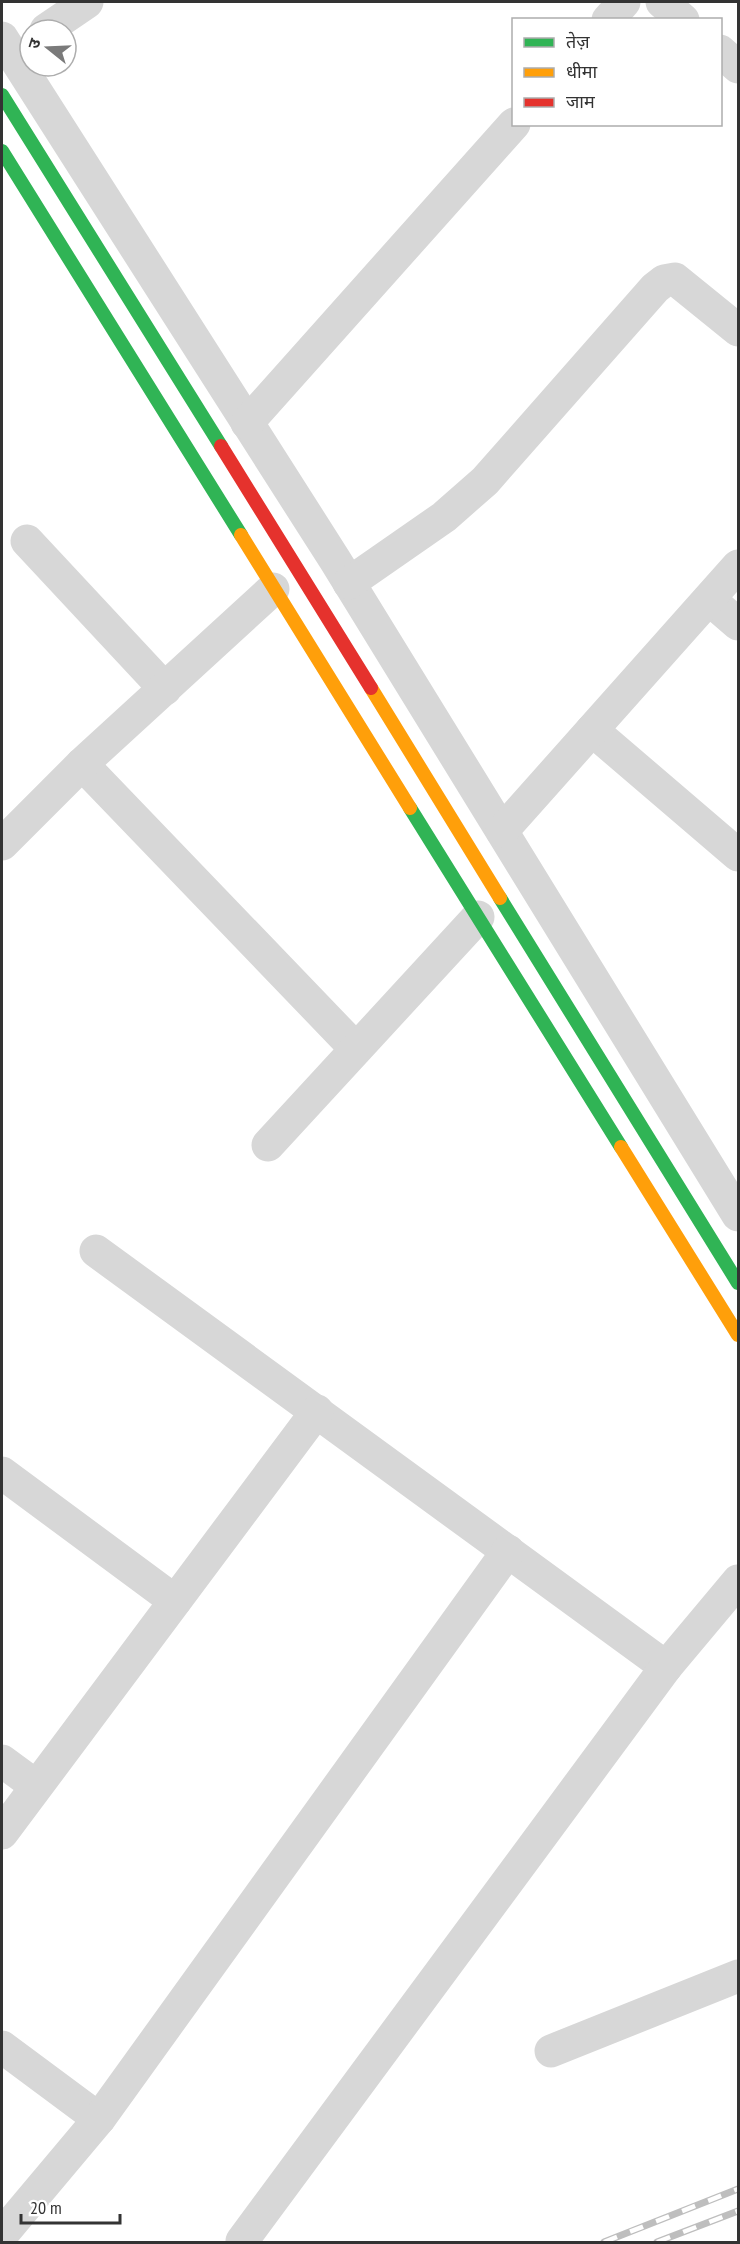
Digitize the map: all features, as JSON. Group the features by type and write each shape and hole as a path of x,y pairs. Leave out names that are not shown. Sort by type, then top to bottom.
{"street":[{"path":"64,18 87,2"},
{"path":"610,18 624,2"},
{"path":"662,2 681,18"},
{"path":"14,44 738,1215"},
{"path":"722,53 738,67"},
{"path":"2,95 738,1283"},
{"path":"248,423 512,126"},
{"path":"2,151 738,1335"},
{"path":"349,583 444,517 485,481 655,288 664,281 675,279 686,286 738,330"},
{"path":"27,541 165,689"},
{"path":"502,831 738,566"},
{"path":"7,827 82,764 273,589"},
{"path":"709,599 738,624"},
{"path":"592,730 738,855"},
{"path":"82,764 356,1049"},
{"path":"268,1144 478,917"},
{"path":"96,1251 666,1667"},
{"path":"2,1833 317,1411"},
{"path":"2,1473 175,1601"},
{"path":"2,2232 99,2120 508,1551"},
{"path":"242,2241 666,1667 738,1581"},
{"path":"2,1761 36,1786"},
{"path":"551,2051 738,1976"},
{"path":"2,2047 99,2120"}],"railway":[{"path":"604,2242 738,2189"},
{"path":"657,2242 738,2211"}],"traffic: fast":[{"path":"2,95 221,446"},
{"path":"2,151 241,535"},
{"path":"410,808 621,1147"},
{"path":"500,898 738,1283"}],"traffic: slow":[{"path":"241,535 410,808"},
{"path":"371,688 500,898"},
{"path":"621,1147 738,1335"}],"traffic: jam":[{"path":"221,446 371,688"}]}
